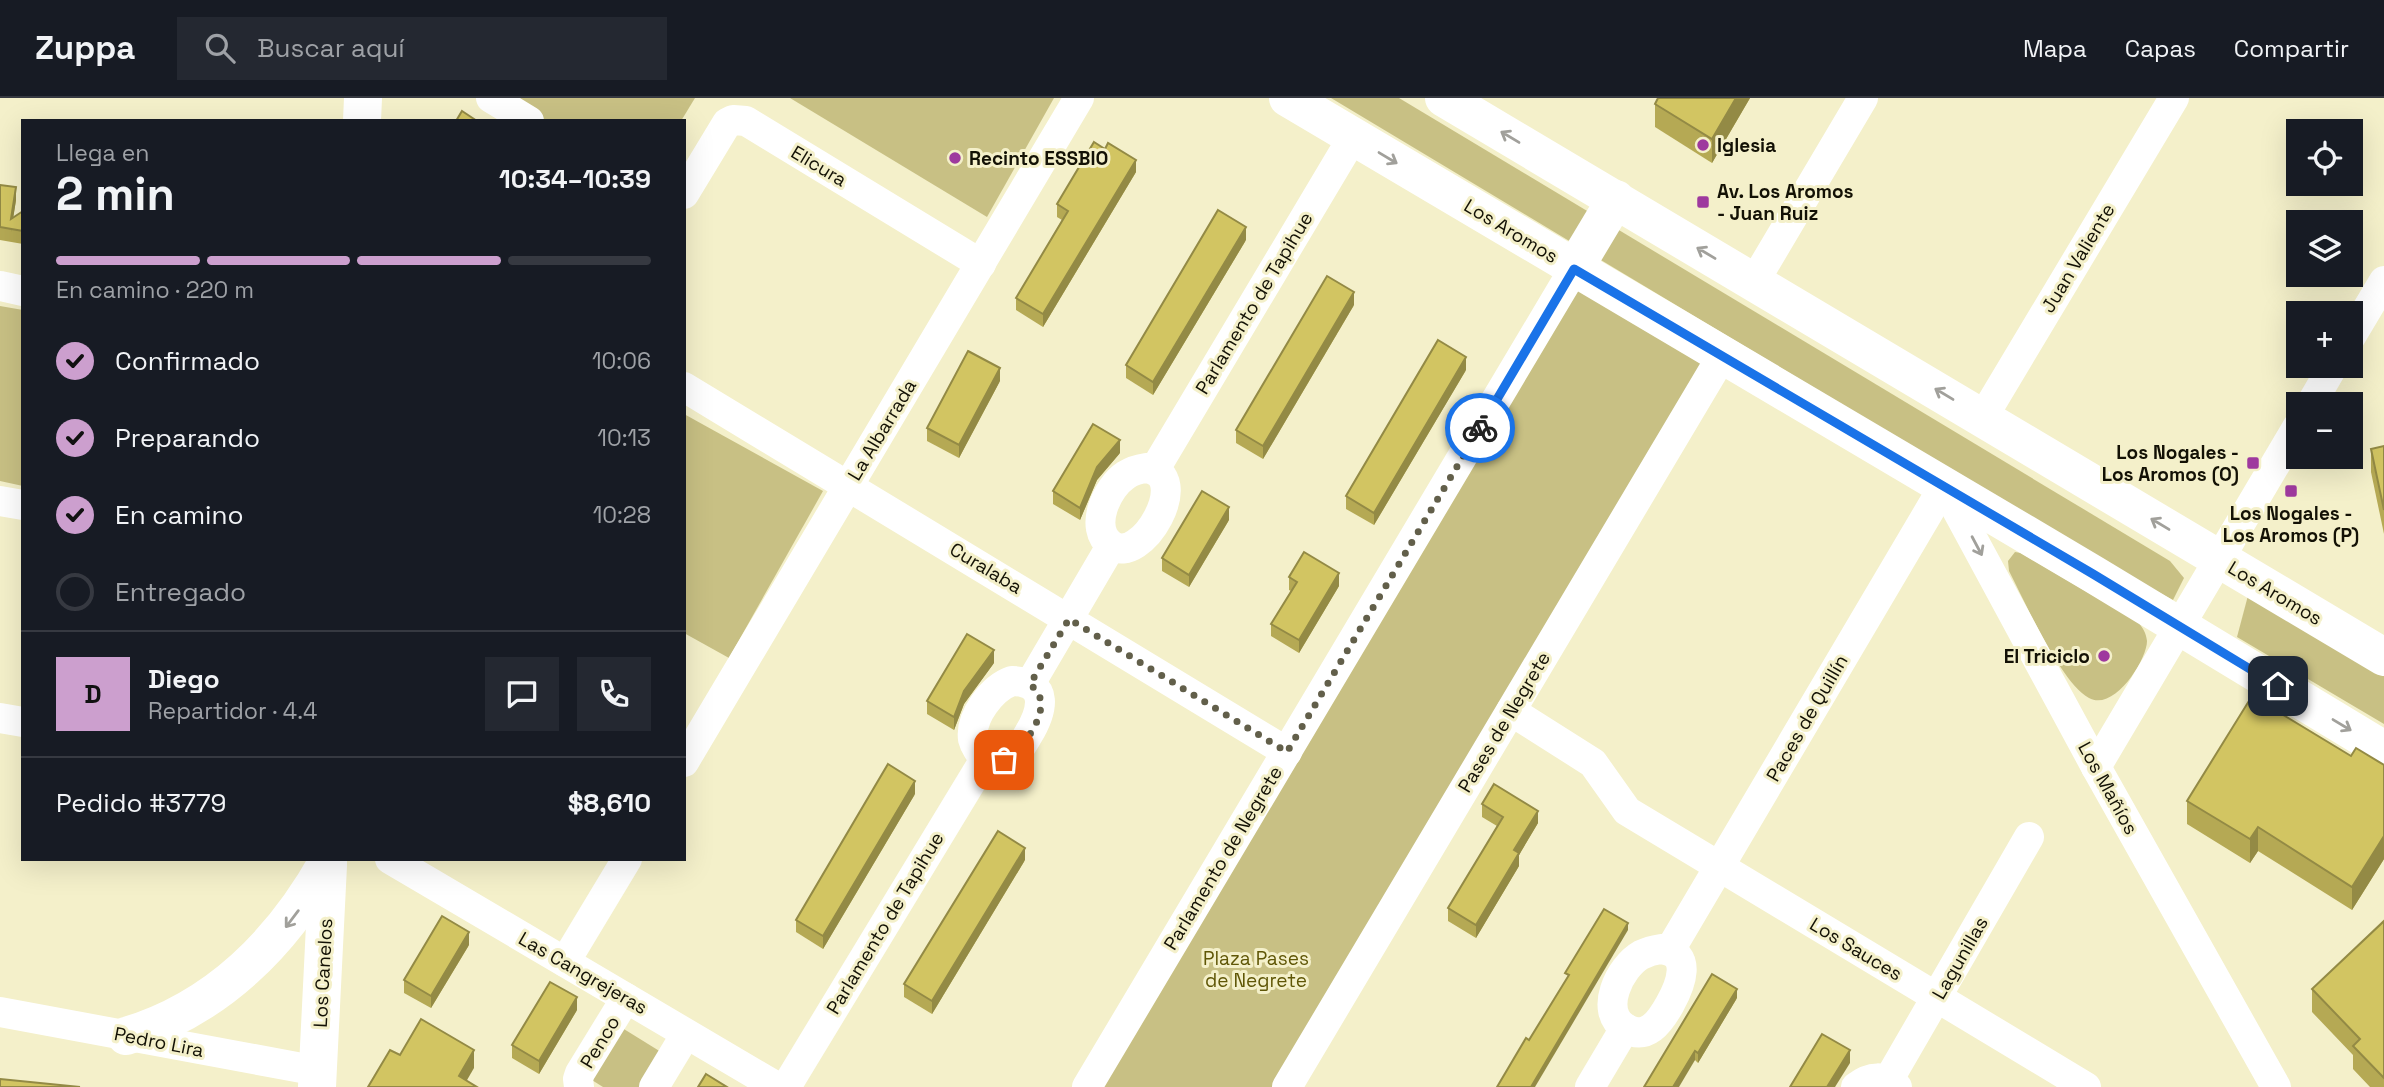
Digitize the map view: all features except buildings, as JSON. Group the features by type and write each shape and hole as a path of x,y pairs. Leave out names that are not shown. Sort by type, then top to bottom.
{"main road":[{"path":"362,119 363,98"},
{"name":"Los Aromos","path":"1287,98 1944,486 2384,750"},
{"name":"Los Aromos","path":"1444,98 2384,657"},
{"path":"1574,269 1616,199"},
{"path":"126,1036 151,1029 180,1015 234,979 287,925 309,895 327,861"},
{"name":"Los Canelos","path":"318,1079 328,861"}],"street":[{"path":"491,98 526,119"},
{"name":"La Albarrada","path":"686,759 1079,98"},
{"path":"1754,282 1863,98"},
{"name":"Juan Valiente","path":"1983,418 2174,98"},
{"name":"Elicura","path":"686,191 727,123 733,120 746,121 981,264"},
{"name":"Parlamento de Tapihue","path":"1155,469 1353,137"},
{"name":"Parlamento de Negrete","path":"1087,1087 1574,269"},
{"path":"2363,316 2384,281"},
{"path":"0,286 21,291"},
{"name":"Pases de Negrete","path":"1287,1087 1722,356"},
{"name":"Curalaba","path":"686,388 1287,752"},
{"path":"2096,767 2286,446"},
{"path":"1155,469 1163,477 1166,487 1164,505 1148,532 1137,544 1121,548 1111,546 1101,527 1100,516 1110,493 1125,475 1136,470 1155,469"},
{"name":"Los Mañíos","path":"1944,486 2096,767 2276,1087"},
{"name":"Paces de Quillín","path":"1670,950 1944,486"},
{"path":"0,501 21,505"},
{"path":"1030,684 1111,546"},
{"path":"1012,681 1030,684 1040,697 1039,718 1014,755 1004,760 985,759 977,750 974,729 987,700 1002,685 1012,681"},
{"name":"Los Sauces","path":"1511,711 1593,763 1628,811 2085,1087"},
{"path":"0,718 21,722"},
{"name":"Parlamento de Tapihue","path":"786,1087 985,759"},
{"name":"Lagunillas","path":"1856,1087 1868,1079 1893,1083 2029,837"},
{"name":"Las Cangrejeras","path":"393,861 777,1087"},
{"path":"565,962 625,861"},
{"path":"1670,950 1678,957 1683,978 1679,988 1658,1024 1643,1032 1625,1028 1619,1023 1612,1009 1616,988 1639,956 1652,951 1670,950"},
{"name":"Penco","path":"579,1087 580,1073 626,998"},
{"name":"Pedro Lira","path":"0,1012 126,1036 318,1079"},
{"path":"1590,1087 1625,1028"},
{"path":"654,1087 686,1034"}],"green space":[{"path":"502,98 695,98 682,119 537,119"},
{"name":"Recinto ESSBIO","path":"790,98 1054,98 987,217"},
{"path":"1331,98 1399,98 2170,561 2184,578 2173,600 2119,571"},
{"name":"Plaza Pases de Negrete","path":"1581,283 1705,358 1272,1087 1099,1087"},
{"path":"0,306 21,310 21,486 0,481"},
{"path":"686,415 823,491 729,658 686,634"},
{"path":"2015,552 2021,553 2140,624 2147,638 2146,649 2127,682 2109,698 2089,698 2078,690 2056,659 2009,571 2008,561"},
{"path":"2250,588 2384,673 2384,724 2237,637"},
{"path":"619,1026 661,1052 639,1087 603,1087 587,1077"}],"way so far":[{"path":"1004,760 1014,755 1021,747 1039,718 1040,697 1030,684 1069,619 1287,752 1480,428"}],"place":[{"name":"Iglesia","path":"1703,145"},
{"name":"Recinto ESSBIO","path":"955,158"},
{"name":"Av. Los Aromos - Juan Ruiz","path":"1703,202"},
{"name":"Los Nogales - Los Aromos (O)","path":"2253,463"},
{"name":"Los Nogales - Los Aromos (P)","path":"2291,491"},
{"name":"El Triciclo","path":"2104,656"}],"route":[{"path":"1480,428 1574,269 2278,686"}]}
